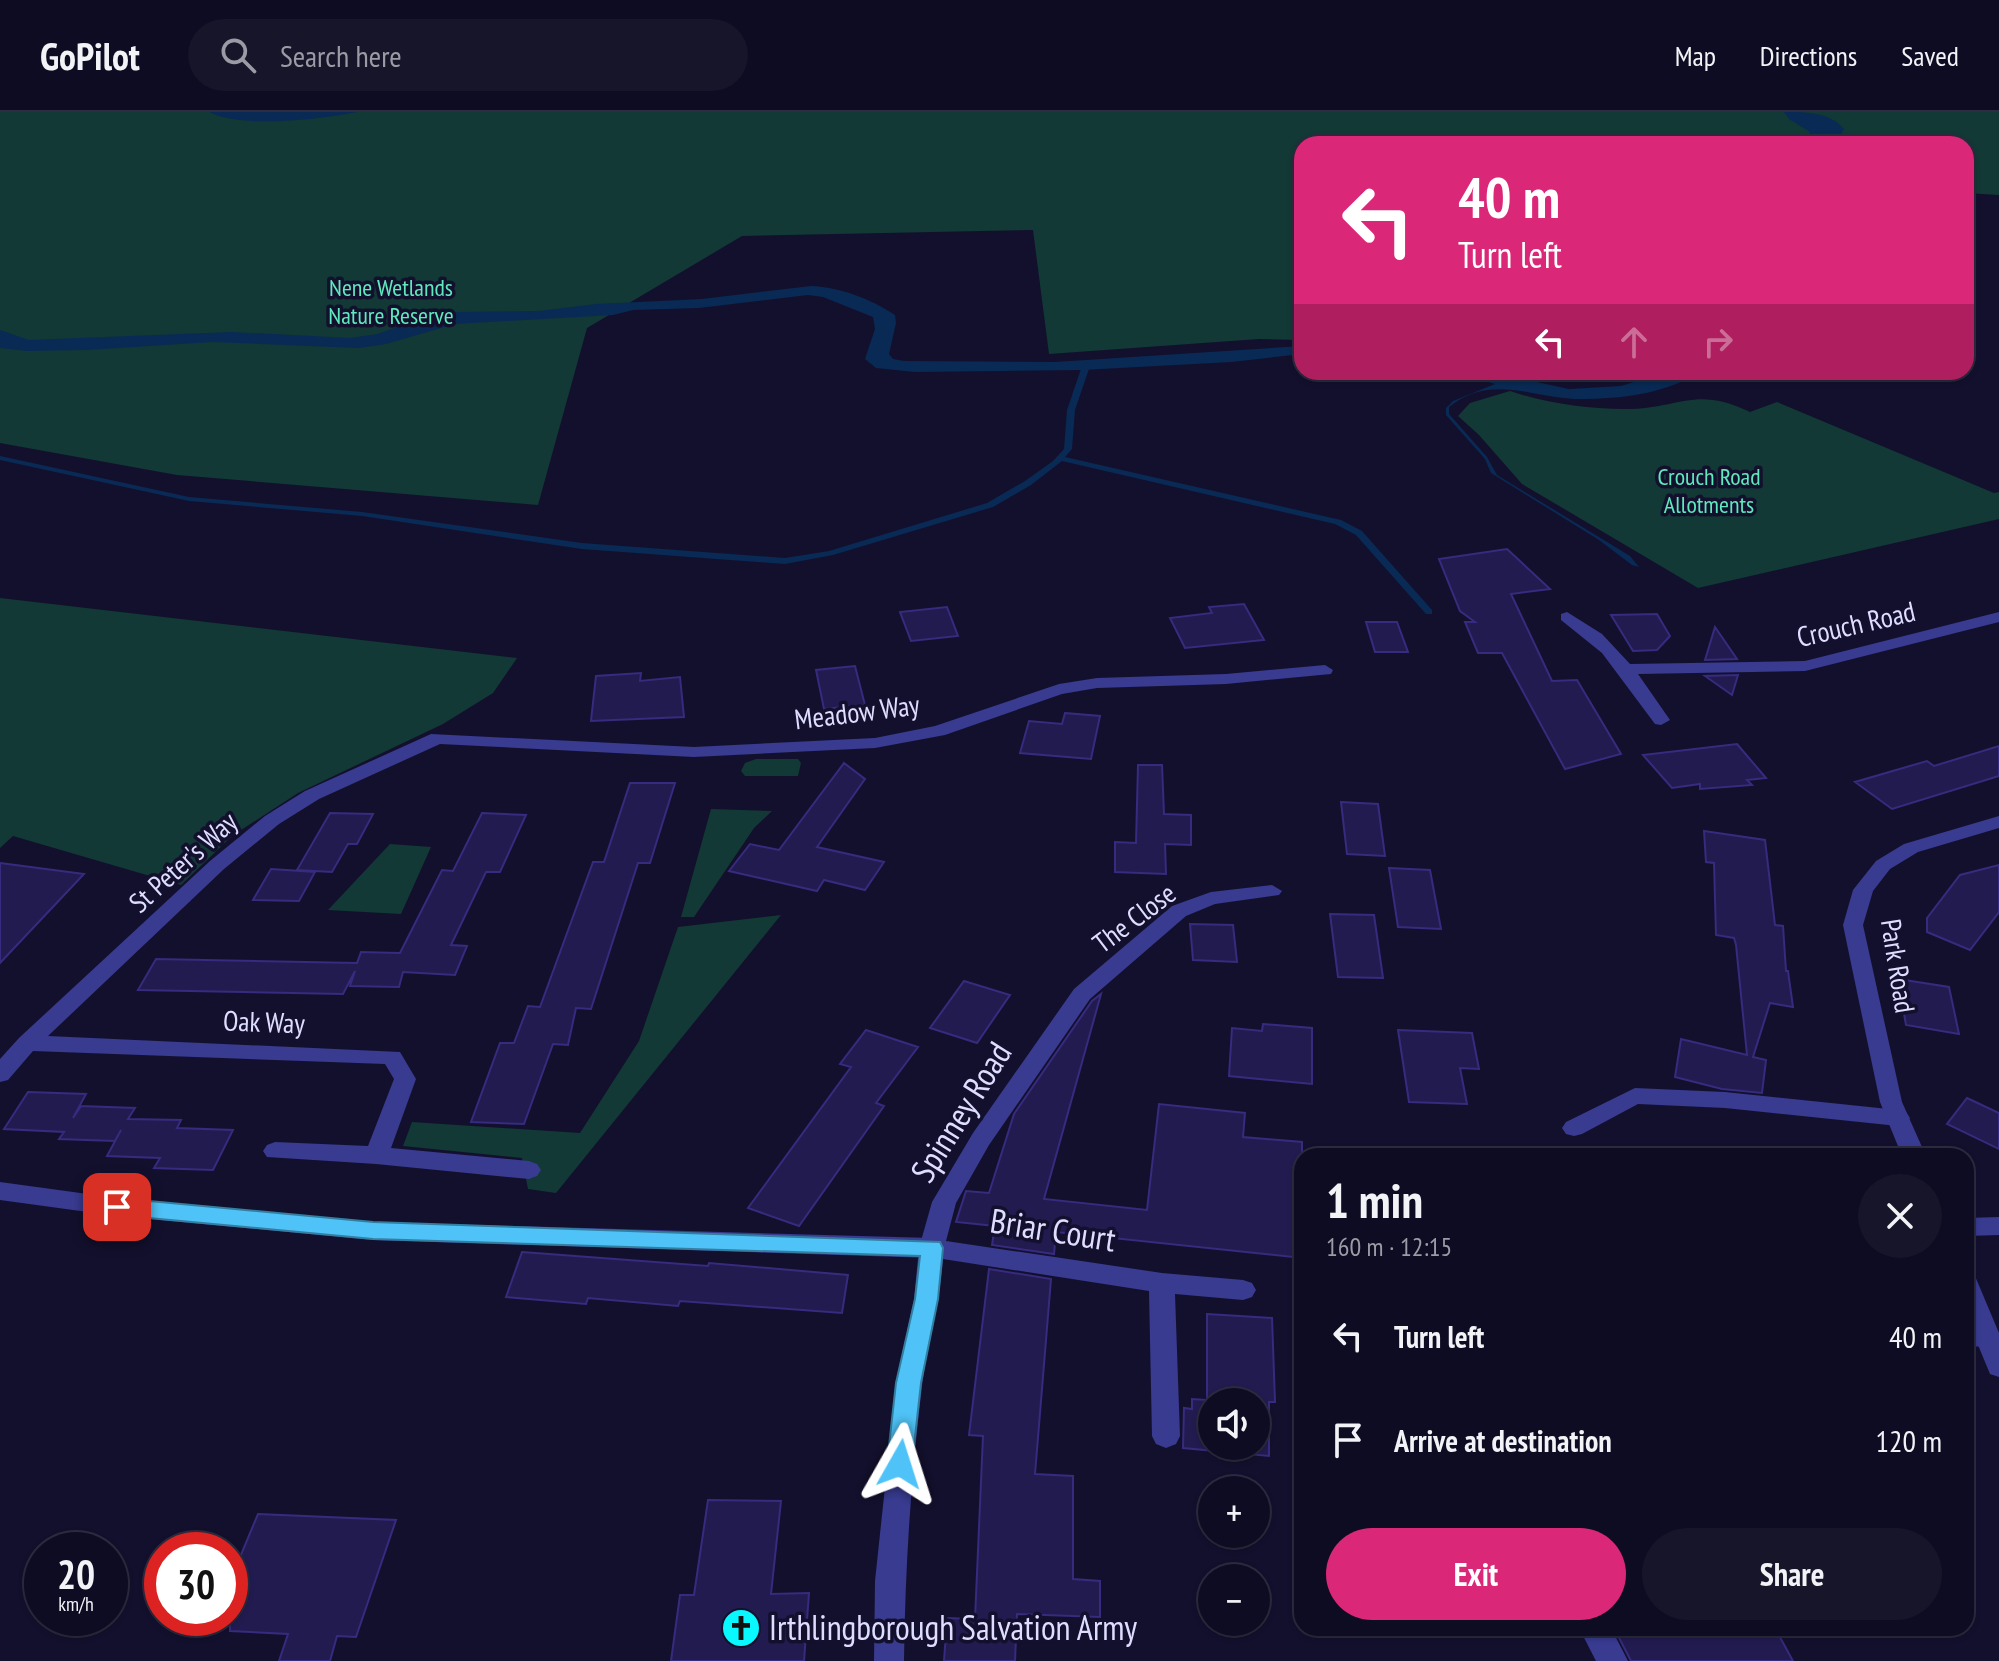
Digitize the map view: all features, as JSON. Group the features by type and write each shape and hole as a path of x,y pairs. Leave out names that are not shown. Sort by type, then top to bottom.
{"street":[{"path":"1567,617 1584,627 1627,669 1661,720"},
{"name":"Crouch Road","path":"1627,669 1805,666 1999,617"},
{"name":"Meadow Way","path":"437,738 694,752 875,743 939,731 1059,689 1097,683 1226,679 1325,670"},
{"name":"St Peter's Way","path":"0,1074 27,1043 217,865 272,820 312,795 437,738"},
{"name":"Park Road","path":"1911,1148 1891,1102 1853,925 1863,890 1883,865 1911,848 1999,822"},
{"name":"The Close","path":"1082,994 1179,911 1211,898 1272,891"},
{"name":"Spinney Road","path":"889,1661 897,1491 909,1383 927,1299 932,1248 944,1202 981,1139 1082,994"},
{"name":"Oak Way","path":"27,1043 392,1057 405,1079 376,1155"},
{"path":"1574,1128 1635,1096 1711,1099 1898,1118"},
{"path":"275,1151 376,1155 529,1170"},
{"name":"Briar Court","path":"0,1191 117,1207 373,1231 932,1248 1162,1283 1243,1290"},
{"path":"1974,1227 1999,1226"},
{"path":"1162,1283 1166,1436"},
{"path":"1976,1336 1999,1366"},
{"path":"1599,1636 1613,1661"}],"green space":[{"name":"Nene Wetlands Nature Reserve","path":"0,112 1999,112 1999,195 1974,193 1974,136 1294,136 1294,340 1259,339 1049,354 1033,230 742,236 587,328 538,505 177,475 0,443"},
{"name":"Crouch Road Allotments","path":"1510,391 1552,402 1610,409 1644,408 1701,399 1731,404 1750,412 1777,402 1994,493 1999,492 1999,519 1698,588 1522,484 1458,416 1470,403"},
{"path":"0,598 517,658 493,693 443,724 298,793 232,836 181,885 13,836 0,848"},
{"path":"756,759 798,759 801,763 798,776 745,776 741,771 745,763"},
{"path":"711,809 772,811 754,828 694,917 681,917"},
{"path":"390,844 431,847 401,914 328,910"},
{"path":"781,915 556,1193 528,1189 522,1158 403,1146 412,1122 580,1133 639,1041 678,927"}],"water":[{"path":"209,112 357,112 303,120 260,121 223,117"},
{"path":"811,286 855,295 895,315 889,354 893,359 904,361 1055,362 1294,347 1294,355 1231,362 1082,370 915,372 876,368 865,359 875,329 873,317 823,297 808,295 699,308 455,324 386,344 359,348 212,342 87,350 0,348 0,330 29,340 232,332 350,338 377,334 421,319 456,312 539,311 596,304 702,299"},
{"path":"1482,380 1528,380 1569,389 1621,386 1640,380 1687,380 1634,395 1603,398 1568,398 1499,389 1466,396 1449,407 1449,414 1487,457 1497,475 1630,556 1639,567 1491,473 1485,459 1446,415 1446,408 1453,401 1495,384"}],"building":[{"path":"1507,549 1550,589 1511,594 1552,681 1577,680 1621,754 1565,769 1502,653 1478,653 1465,622 1475,622 1460,611 1439,559"},
{"path":"1244,604 1264,640 1185,648 1170,618 1212,613 1209,607"},
{"path":"947,607 958,636 911,641 900,612"},
{"path":"1657,614 1670,636 1657,650 1633,651 1611,615"},
{"path":"1366,622 1397,622 1408,652 1375,652"},
{"path":"1715,627 1737,659 1705,660"},
{"path":"855,666 865,705 824,709 816,670"},
{"path":"641,673 640,681 680,677 684,717 591,721 596,676"},
{"path":"1738,675 1732,695 1705,676"},
{"path":"1065,713 1100,716 1091,759 1020,753 1029,721 1062,724"},
{"path":"1737,744 1766,778 1747,780 1752,785 1700,789 1700,784 1672,788 1643,755"},
{"path":"1999,746 1999,776 1892,809 1855,782 1927,761 1934,766"},
{"path":"844,763 865,779 817,847 884,862 865,890 824,880 817,891 729,871 750,844 779,850"},
{"path":"1138,765 1162,765 1164,814 1191,815 1191,845 1165,844 1166,874 1115,872 1115,842 1136,843"},
{"path":"630,783 675,783 650,863 638,863 591,1009 576,1008 568,1045 553,1044 524,1124 471,1122 500,1043 514,1043 528,1006 540,1007 593,862 604,862"},
{"path":"1341,802 1378,804 1385,856 1347,854"},
{"path":"330,813 373,814 357,844 348,844 332,872 297,870"},
{"path":"482,813 526,815 500,872 486,872 451,945 467,946 455,975 403,972 399,987 350,986 355,971 343,994 138,990 156,959 357,963 361,952 400,953 442,870 453,871"},
{"path":"1704,831 1765,840 1775,925 1783,926 1786,971 1793,1007 1770,1003 1753,1057 1766,1060 1762,1093 1722,1089 1675,1077 1681,1039 1747,1055 1736,945 1734,938 1716,935 1714,863 1706,862"},
{"path":"0,863 84,874 0,963"},
{"path":"1999,865 1999,912 1970,950 1927,932 1927,918 1960,875"},
{"path":"1389,868 1430,870 1441,929 1398,927"},
{"path":"271,869 315,872 299,901 253,900"},
{"path":"1330,914 1374,915 1383,978 1338,977"},
{"path":"1190,924 1233,925 1237,962 1193,960"},
{"path":"1898,979 1949,987 1959,1034 1906,1025"},
{"path":"964,981 1010,995 977,1043 930,1028"},
{"path":"1101,994 1044,1199 1147,1210 1159,1104 1245,1113 1243,1137 1302,1142 1302,1148 1294,1148 1294,1257 1056,1232 1054,1254 992,1245 995,1226 956,1222 966,1191 989,1193 1014,1114 1092,1001"},
{"path":"1263,1024 1312,1028 1312,1084 1229,1076 1232,1028 1262,1031"},
{"path":"866,1030 918,1047 876,1103 884,1106 799,1226 748,1208 851,1067 840,1064"},
{"path":"1398,1030 1472,1033 1479,1069 1460,1068 1467,1104 1409,1102"},
{"path":"28,1092 86,1094 73,1118 81,1106 135,1108 128,1119 181,1120 177,1128 233,1130 213,1170 154,1168 160,1158 107,1156 121,1130 115,1141 59,1139 64,1132 4,1129"},
{"path":"1967,1098 1999,1113 1999,1149 1947,1124"},
{"path":"522,1252 848,1275 842,1313 680,1301 678,1306 588,1298 586,1304 506,1297"},
{"path":"989,1269 1051,1279 1035,1474 1073,1476 1073,1579 1100,1581 1100,1617 1017,1614 1015,1661 944,1661 947,1618 975,1619 983,1436 969,1435"},
{"path":"1207,1314 1272,1318 1275,1402 1270,1402 1270,1388 1207,1388"},
{"path":"1192,1399 1198,1399 1198,1449 1183,1448 1184,1408 1192,1409"},
{"path":"708,1500 781,1501 771,1594 809,1593 804,1661 671,1661 680,1595 694,1595"},
{"path":"258,1514 396,1520 356,1637 337,1636 330,1661 279,1661 288,1634 248,1632 248,1538"},
{"path":"1618,1636 1779,1636 1793,1661 1631,1661"}],"waterway":[{"path":"1800,112 1828,129 1824,136"},
{"path":"1060,458 1068,449 1071,410 1087,363"},
{"path":"0,458 189,499 362,514 582,546 785,561 830,553 990,505 1028,483 1060,458"},
{"path":"1060,458 1338,522 1359,533 1429,612"}],"place":[{"name":"Irthlingborough Salvation Army","path":"741,1628"}],"route":[{"path":"117,1207 373,1231 932,1248 927,1299 909,1383 900,1464"}]}
